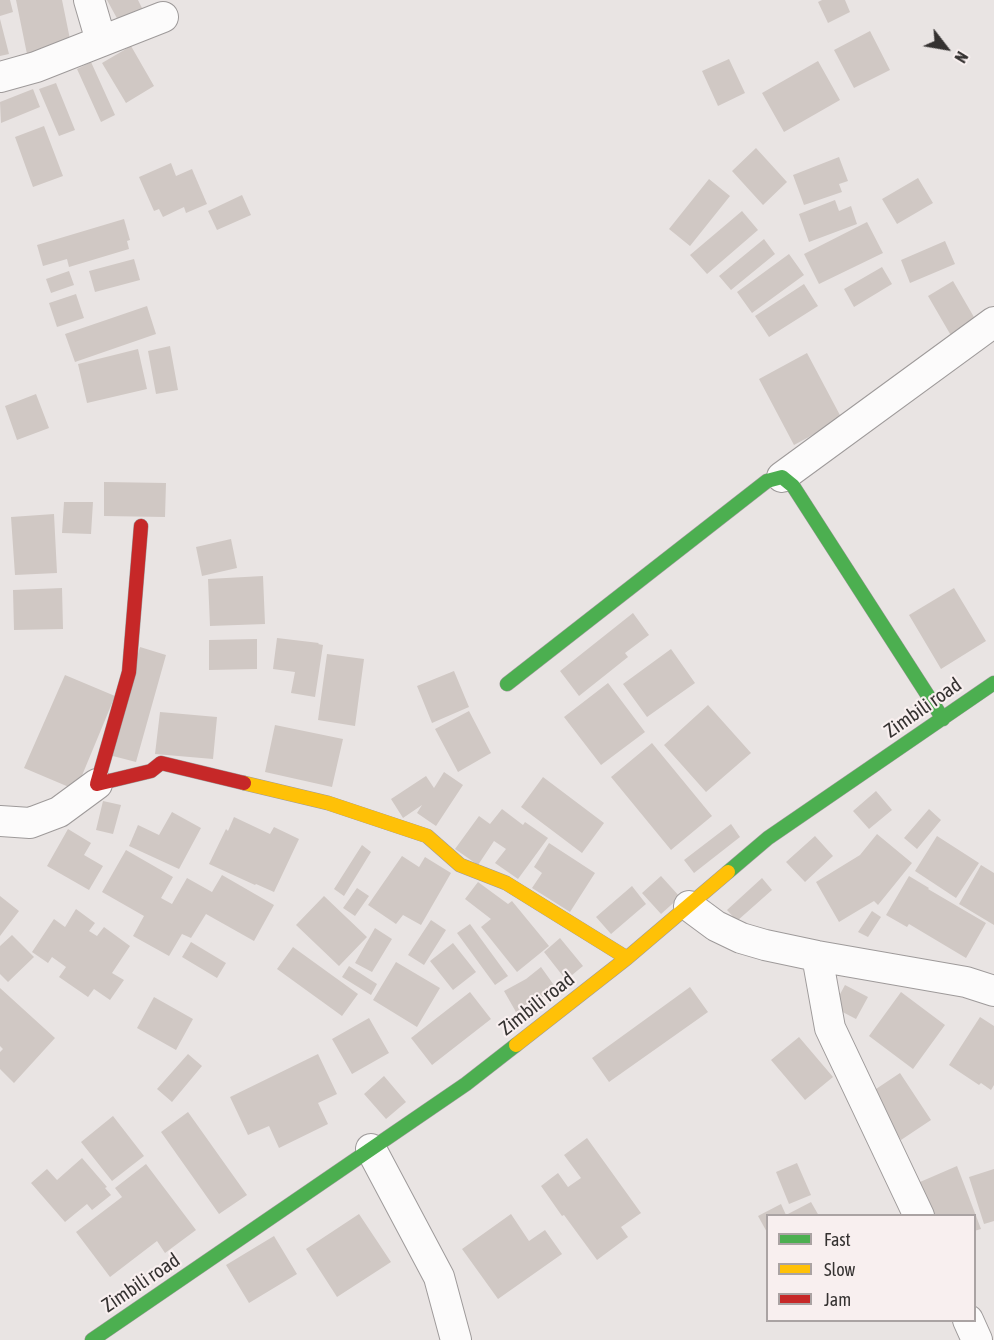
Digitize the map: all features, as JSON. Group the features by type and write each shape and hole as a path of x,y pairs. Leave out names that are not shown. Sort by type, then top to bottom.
{"street":[{"path":"88,0 101,41"},
{"path":"0,77 36,67 163,17"},
{"path":"507,684 767,480 782,477 994,322"},
{"path":"782,477 793,486 943,719"},
{"path":"97,784 129,672 141,526"},
{"name":"Zimbili road","path":"92,1340 466,1084 627,958 768,838 994,682"},
{"path":"0,821 30,823 50,816 97,784 151,771 161,763 339,807 428,836 460,865 506,883 627,958"},
{"path":"689,906 716,926 741,938 765,945 966,982 994,991"},
{"path":"817,956 830,1028 919,1214"},
{"path":"371,1149 439,1277 456,1340"},
{"path":"969,1322 977,1340"}],"building":[{"path":"0,0 10,0 13,12 0,16"},
{"path":"16,0 62,0 72,49 28,59"},
{"path":"107,0 138,0 143,10 119,22"},
{"path":"845,0 850,12 828,23 818,2"},
{"path":"0,19 9,54 0,56"},
{"path":"870,31 890,70 854,88 834,50"},
{"path":"131,46 154,86 126,103 102,63"},
{"path":"729,59 745,93 718,106 702,71"},
{"path":"818,61 840,100 784,132 762,93"},
{"path":"91,62 115,115 101,122 77,69"},
{"path":"56,83 75,130 59,136 39,89"},
{"path":"33,89 40,107 1,123 0,102"},
{"path":"44,126 63,176 33,187 15,137"},
{"path":"756,148 787,182 763,205 732,171"},
{"path":"839,157 848,181 839,184 842,192 804,205 793,175"},
{"path":"171,163 176,176 192,169 207,204 186,213 184,207 163,217 159,209 154,211 139,177"},
{"path":"918,178 933,203 897,224 882,199"},
{"path":"709,179 730,196 690,246 669,229"},
{"path":"242,195 251,215 217,230 208,211"},
{"path":"835,200 839,211 851,206 857,224 809,242 799,214"},
{"path":"742,211 758,230 707,274 690,255"},
{"path":"124,219 130,240 127,241 129,249 69,267 67,259 43,266 37,245"},
{"path":"867,222 883,253 819,284 804,254"},
{"path":"764,239 775,254 731,290 719,276"},
{"path":"945,241 955,264 910,283 901,260"},
{"path":"789,254 804,275 752,313 737,292"},
{"path":"134,259 140,280 95,292 89,271"},
{"path":"882,267 892,284 854,307 844,289"},
{"path":"69,271 74,285 51,293 46,279"},
{"path":"953,281 978,324 953,339 928,296"},
{"path":"804,284 818,306 769,337 755,316"},
{"path":"76,294 84,318 57,327 49,303"},
{"path":"147,306 156,334 75,362 65,334"},
{"path":"170,346 178,390 156,394 148,351"},
{"path":"138,349 147,389 87,403 78,364"},
{"path":"807,353 842,419 794,445 759,379"},
{"path":"36,394 49,428 17,440 5,406"},
{"path":"104,482 166,483 165,517 104,516"},
{"path":"64,502 93,502 91,534 62,533"},
{"path":"54,514 57,573 15,575 11,517"},
{"path":"231,539 237,568 202,576 196,547"},
{"path":"263,576 265,624 210,626 208,579"},
{"path":"62,588 63,629 14,630 13,590"},
{"path":"954,588 986,641 941,669 909,615"},
{"path":"633,613 649,635 625,653 628,657 579,696 560,671"},
{"path":"277,638 323,645 315,697 291,693 295,672 273,669"},
{"path":"257,639 257,669 209,670 209,640"},
{"path":"140,647 166,655 136,762 109,755"},
{"path":"671,649 695,683 647,717 623,684"},
{"path":"327,654 364,659 355,726 318,720"},
{"path":"454,671 469,707 432,723 417,686"},
{"path":"65,675 115,696 76,790 24,768"},
{"path":"608,683 645,732 601,765 564,717"},
{"path":"708,705 751,753 706,792 664,745"},
{"path":"469,711 491,753 458,772 435,729"},
{"path":"160,712 217,717 213,759 155,754"},
{"path":"275,725 343,739 332,787 265,772"},
{"path":"652,743 712,816 671,850 611,777"},
{"path":"444,772 463,785 436,826 417,813 422,805 403,818 391,799 426,776 434,788"},
{"path":"543,777 604,823 582,853 521,807"},
{"path":"876,791 892,810 869,829 853,811"},
{"path":"103,801 121,805 113,834 96,830"},
{"path":"502,809 523,825 525,822 548,838 518,879 495,863 506,849 494,841 478,865 455,849 479,816 490,824"},
{"path":"929,809 941,820 917,849 904,838"},
{"path":"172,812 201,828 179,869 129,846 138,825 159,835"},
{"path":"234,817 270,834 274,827 299,839 274,892 209,864"},
{"path":"731,824 740,837 694,873 684,860"},
{"path":"68,829 91,843 84,855 103,866 89,890 47,866"},
{"path":"877,834 912,863 878,905 874,901 839,922 816,882 860,855"},
{"path":"815,836 833,856 805,882 786,862"},
{"path":"937,836 979,863 956,898 915,871"},
{"path":"549,843 595,873 570,912 532,888 542,873 534,867"},
{"path":"362,845 371,852 344,896 334,889"},
{"path":"126,850 173,877 161,898 172,904 187,878 212,892 222,875 274,905 254,941 206,914 191,938 182,934 169,956 133,936 144,916 102,892"},
{"path":"402,856 419,867 425,857 451,873 421,925 403,915 396,924 368,905"},
{"path":"981,865 994,873 994,925 959,904"},
{"path":"661,876 680,897 661,914 642,893"},
{"path":"909,876 986,923 966,958 909,924 907,927 886,915"},
{"path":"762,878 772,890 737,921 727,910"},
{"path":"478,882 508,904 512,901 549,946 517,972 481,927 491,919 465,899"},
{"path":"632,886 646,904 611,934 596,917"},
{"path":"357,888 369,896 355,916 343,908"},
{"path":"0,896 19,911 0,936"},
{"path":"324,896 367,937 339,966 296,925"},
{"path":"76,909 95,923 89,931 97,936 104,927 130,946 112,973 124,980 110,1000 94,989 88,997 59,977 66,967 52,957 48,963 32,952 54,919 65,927"},
{"path":"872,911 881,917 868,937 858,932"},
{"path":"431,920 446,930 424,965 408,955"},
{"path":"470,924 508,976 495,985 457,933"},
{"path":"375,928 392,939 372,972 355,963"},
{"path":"12,935 34,957 8,982 0,974 0,946"},
{"path":"560,938 583,966 566,980 544,952"},
{"path":"191,942 226,963 217,978 182,957"},
{"path":"453,943 476,972 453,990 430,961"},
{"path":"293,947 358,994 342,1016 277,969"},
{"path":"396,962 440,988 417,1027 373,1000"},
{"path":"349,966 377,984 371,995 342,977"},
{"path":"541,967 556,988 516,1012 504,991 526,979"},
{"path":"845,985 868,997 856,1019 833,1007"},
{"path":"690,987 708,1012 609,1082 592,1058"},
{"path":"0,988 55,1038 14,1083 0,1069 0,1052 3,1049 0,1046"},
{"path":"470,992 491,1019 432,1065 411,1038"},
{"path":"901,992 945,1025 913,1069 869,1036"},
{"path":"154,997 193,1019 176,1050 137,1028"},
{"path":"980,1017 994,1026 994,1085 991,1090 981,1083 979,1085 949,1065"},
{"path":"369,1018 389,1053 352,1074 332,1039"},
{"path":"799,1037 833,1077 805,1100 771,1060"},
{"path":"188,1054 202,1066 172,1102 157,1089"},
{"path":"318,1054 337,1094 318,1103 328,1124 279,1148 269,1126 248,1135 230,1097"},
{"path":"900,1073 931,1120 901,1140 870,1093"},
{"path":"384,1076 406,1102 386,1119 364,1094"},
{"path":"188,1112 247,1195 219,1214 161,1132"},
{"path":"113,1116 144,1156 112,1181 81,1142"},
{"path":"587,1138 641,1213 621,1227 628,1237 597,1260 541,1186 558,1173 568,1187 581,1178 564,1155"},
{"path":"82,1158 111,1195 92,1210 87,1204 65,1222 31,1183 47,1169 57,1180"},
{"path":"797,1163 811,1195 789,1204 776,1172"},
{"path":"146,1164 196,1230 165,1253 157,1241 110,1277 76,1232 122,1197 115,1188"},
{"path":"957,1166 975,1214 932,1214 920,1182"},
{"path":"994,1169 994,1221 984,1224 969,1177"},
{"path":"811,1202 818,1214 788,1214"},
{"path":"781,1204 786,1214 766,1214 766,1230 758,1216"},
{"path":"359,1214 391,1262 337,1297 306,1249"},
{"path":"511,1214 529,1241 545,1230 562,1254 498,1299 462,1249"},
{"path":"976,1216 981,1229 976,1230"},
{"path":"274,1236 297,1274 249,1303 226,1265"}],"traffic: fast":[{"path":"507,684 767,481 782,477 793,486 943,719"},
{"path":"728,872 768,838 994,683"},
{"path":"92,1340 466,1084 516,1045"}],"traffic: slow":[{"path":"244,783 328,803 427,836 460,865 506,883 627,958"},
{"path":"516,1045 627,958 728,872"}],"traffic: jam":[{"path":"141,526 129,672 97,784 151,771 161,763 244,783"}]}
